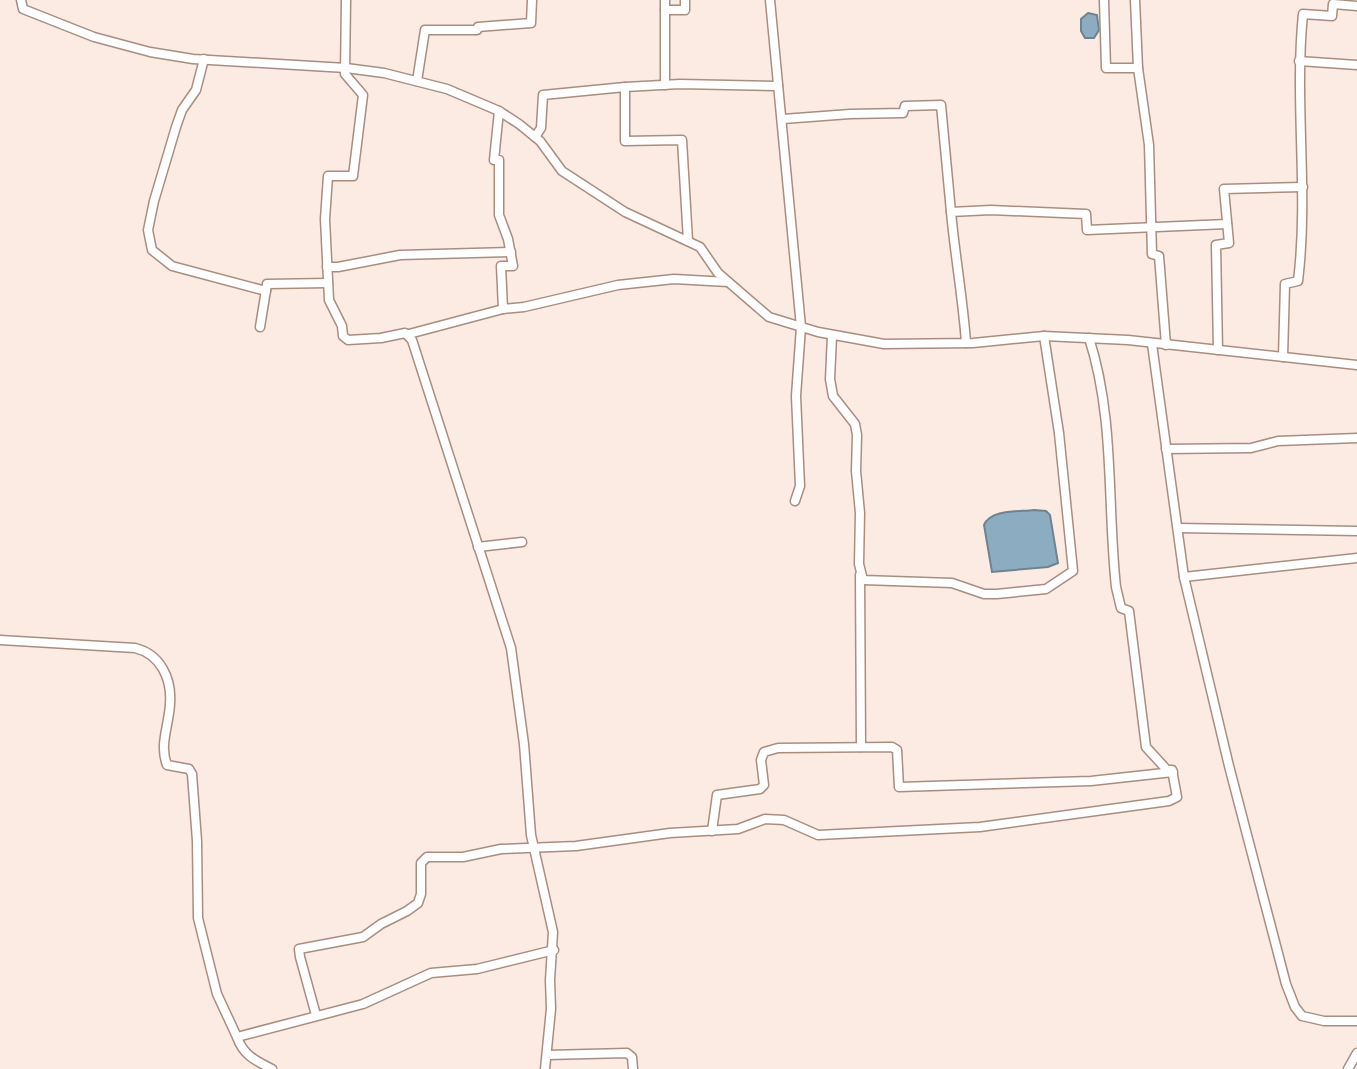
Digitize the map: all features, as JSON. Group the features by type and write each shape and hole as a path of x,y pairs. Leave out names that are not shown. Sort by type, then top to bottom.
{"street":[{"path":"21,0 23,9 93,37 150,52 204,59 346,68 384,73 447,89 499,111 535,137 562,172 625,212 700,247 718,273 769,317 832,336 884,344 966,343 1044,336 1089,338 1357,365"},
{"path":"346,0 345,74 363,95 353,176 328,176 325,219 329,300 345,338 356,341 409,334 503,309 524,307 618,285 674,279 728,282"},
{"path":"417,81 425,30 477,30 478,27 531,23 532,0"},
{"path":"665,0 665,85"},
{"path":"665,10 685,10 685,0"},
{"path":"770,0 801,327 796,396 800,486 795,500"},
{"path":"1104,0 1106,68 1138,68"},
{"path":"1135,0 1138,68 1149,145 1152,254 1159,256 1166,345"},
{"path":"1283,357 1285,284 1298,281 1303,224 1299,61 1303,14 1332,16 1333,4 1357,6"},
{"path":"204,59 196,90 176,127 154,201 148,230 152,250 172,266 266,291"},
{"path":"1299,61 1357,65"},
{"path":"535,137 541,128 543,95 665,85 778,86"},
{"path":"625,87 625,141 682,140 688,241"},
{"path":"783,119 903,113 905,106 940,105 958,280 964,305 966,343"},
{"path":"499,111 494,160 499,160 499,215 513,266 501,266 503,309"},
{"path":"1218,351 1216,246 1229,243 1224,188 1303,187"},
{"path":"951,212 990,210 1086,214 1087,230 1227,224"},
{"path":"327,267 400,255 510,252"},
{"path":"260,327 267,284 328,283"},
{"path":"409,334 418,354 511,648 524,744 527,806 534,849 552,923 554,950 545,1069"},
{"path":"832,336 830,379 833,396 855,424 857,435 861,747"},
{"path":"860,575 863,580 870,582 952,583 984,594 997,594 1046,589 1073,571 1059,433 1044,336"},
{"path":"1089,338 1107,438 1116,587 1121,608 1129,611 1146,747 1167,770 1173,772"},
{"path":"1152,344 1184,577 1229,766 1286,984 1295,1007 1308,1020 1357,1021"},
{"path":"1166,449 1251,448 1278,441 1357,438"},
{"path":"1178,528 1357,531"},
{"path":"478,547 522,542"},
{"path":"1184,577 1357,558"},
{"path":"0,640 135,648 146,651 157,659 167,679 170,703 164,738 165,761 167,765 189,769 192,774 197,841 198,918 217,994 242,1049 250,1057 272,1069"},
{"path":"712,831 717,795 755,790 764,785 761,760 764,752 778,748 895,748 898,787 1091,781 1173,772"},
{"path":"316,1015 299,954 300,948 363,937 407,911 418,903 421,894 421,863 427,857 463,856 501,849 534,849 670,833 738,829 765,819 784,820 811,834 824,835 1017,823 1173,800 1177,794 1173,772"},
{"path":"237,1037 363,1004 431,973 477,969 554,950"},
{"path":"547,1055 627,1053 632,1057 633,1069"},
{"path":"1348,1069 1357,1053"}],"water":[{"path":"1088,13 1097,15 1099,30 1094,38 1085,38 1081,31 1081,19"},
{"path":"1046,511 1050,515 1058,563 1048,567 992,572 984,525 999,514"}]}
